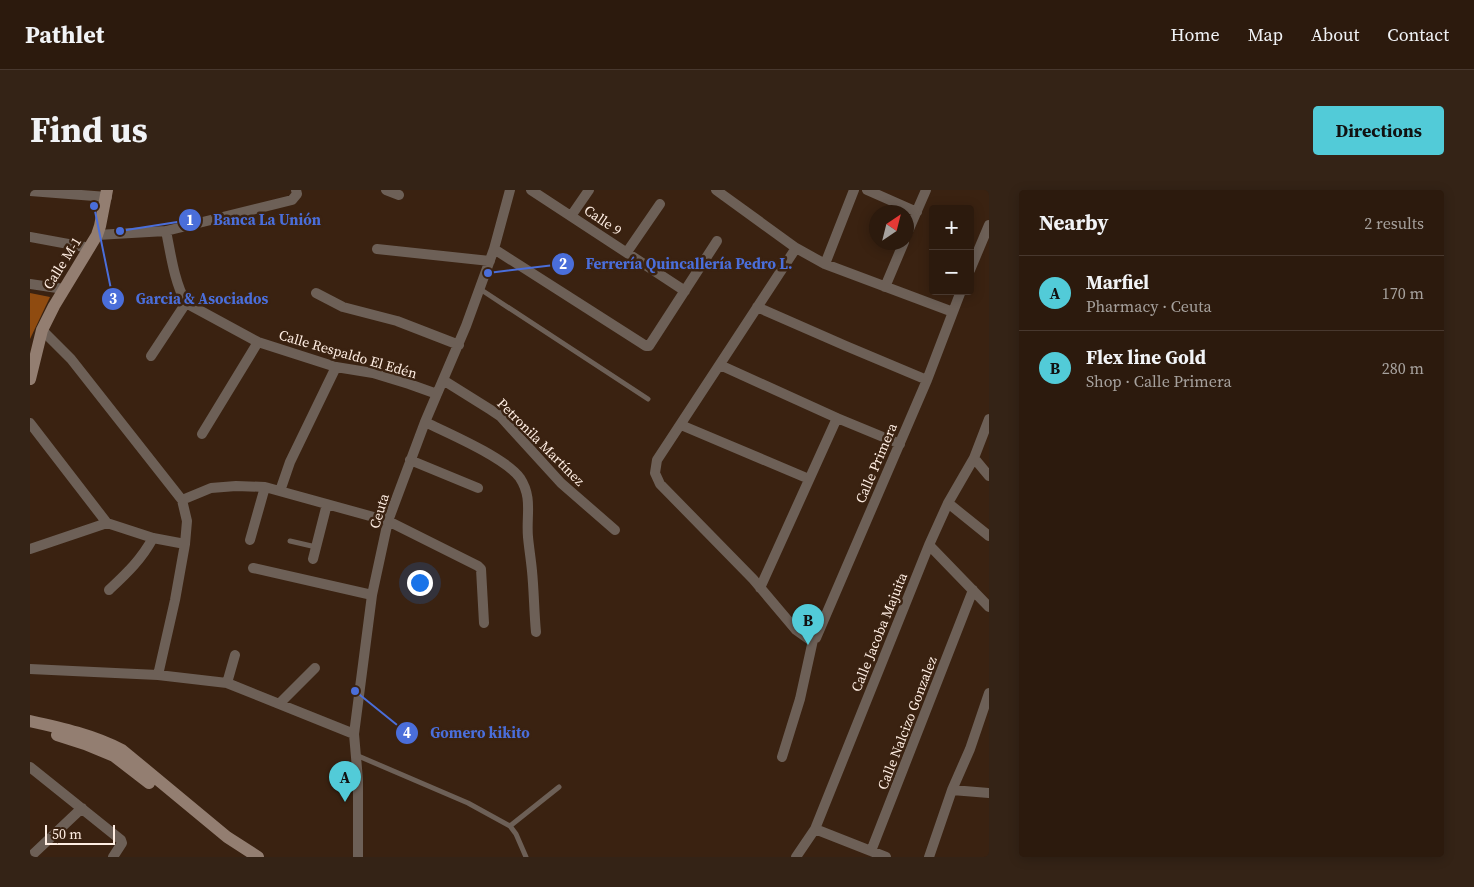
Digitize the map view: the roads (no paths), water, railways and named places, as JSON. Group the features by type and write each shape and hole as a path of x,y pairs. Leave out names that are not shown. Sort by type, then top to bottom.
{"street":[{"path":"97,235 166,232 292,200 297,194 296,190"},
{"path":"386,190 399,195"},
{"name":"Ceuta","path":"358,857 358,780 354,734 372,595 388,521 425,422 459,345 480,289 494,249 510,190"},
{"name":"Calle 9","path":"531,190 685,291"},
{"path":"571,216 589,190"},
{"path":"716,190 796,248 825,264 953,312"},
{"path":"825,264 854,190"},
{"path":"867,190 916,212"},
{"path":"914,217 926,190"},
{"path":"30,192 107,194"},
{"name":"Calle M-1","path":"30,379 33,353 42,330 54,306 97,235 107,194"},
{"path":"626,252 660,204"},
{"path":"974,261 989,225"},
{"path":"151,356 186,303 174,269 166,232"},
{"path":"30,237 90,248"},
{"path":"494,249 646,346 650,345 717,241"},
{"path":"796,248 657,460 655,473 660,484 760,588 796,630 812,640"},
{"path":"378,249 490,261"},
{"path":"885,286 901,250"},
{"path":"30,284 64,289"},
{"path":"316,293 343,307 397,321 459,345"},
{"name":"Calle Primera","path":"782,757 800,699 812,640 816,638 900,444 960,295"},
{"name":"Calle Respaldo El Edén","path":"186,303 258,342 336,367 373,374 437,394"},
{"path":"758,307 927,380"},
{"path":"42,330 71,359 182,500 187,521 185,544 175,600 158,675"},
{"path":"202,434 258,342"},
{"path":"720,365 837,418 900,444"},
{"path":"280,491 290,462 336,367"},
{"name":"Petronila Martínez","path":"443,380 500,416 561,483 615,530"},
{"path":"760,588 837,418"},
{"name":"Calle Jacoba Majuita","path":"802,855 815,829 929,545 948,503 974,458 989,418"},
{"path":"425,422 500,461 519,477 524,486 528,498 528,535 536,632"},
{"path":"30,423 107,523 153,538 185,544"},
{"path":"681,425 809,479"},
{"path":"974,458 989,476"},
{"path":"410,460 478,488"},
{"path":"182,500 211,488 236,486 266,488 388,521 481,569 484,623"},
{"path":"250,540 266,488"},
{"path":"948,503 989,536"},
{"path":"313,559 327,504"},
{"path":"30,550 107,523"},
{"path":"109,590 135,566 153,538"},
{"path":"929,545 989,607"},
{"path":"253,568 372,595"},
{"name":"Calle Nalcizo Gonzalez","path":"871,851 973,590"},
{"path":"226,684 235,655"},
{"path":"279,704 315,668"},
{"path":"30,669 158,675 226,684 354,734"},
{"path":"929,857 989,693"},
{"path":"30,721 87,734 106,741 122,750 226,837 258,857"},
{"path":"30,730 67,738 114,756 242,857"},
{"path":"30,767 122,841 113,857"},
{"path":"952,790 989,793"},
{"path":"30,857 82,808"},
{"path":"815,829 886,857"}],"lane":[{"path":"480,289 648,399"},
{"path":"290,541 316,547"},
{"path":"356,755 468,803 510,826 516,834 526,857"},
{"path":"510,826 559,787"}],"place":[{"name":"Garcia & Asociados","path":"94,206"},
{"name":"Banca La Unión","path":"120,231"},
{"name":"Ferrería Quincallería Pedro L.","path":"488,273"},
{"name":"Flex line Gold","path":"808,645"},
{"name":"Gomero kikito","path":"355,691"},
{"name":"Marfiel","path":"345,802"}]}
